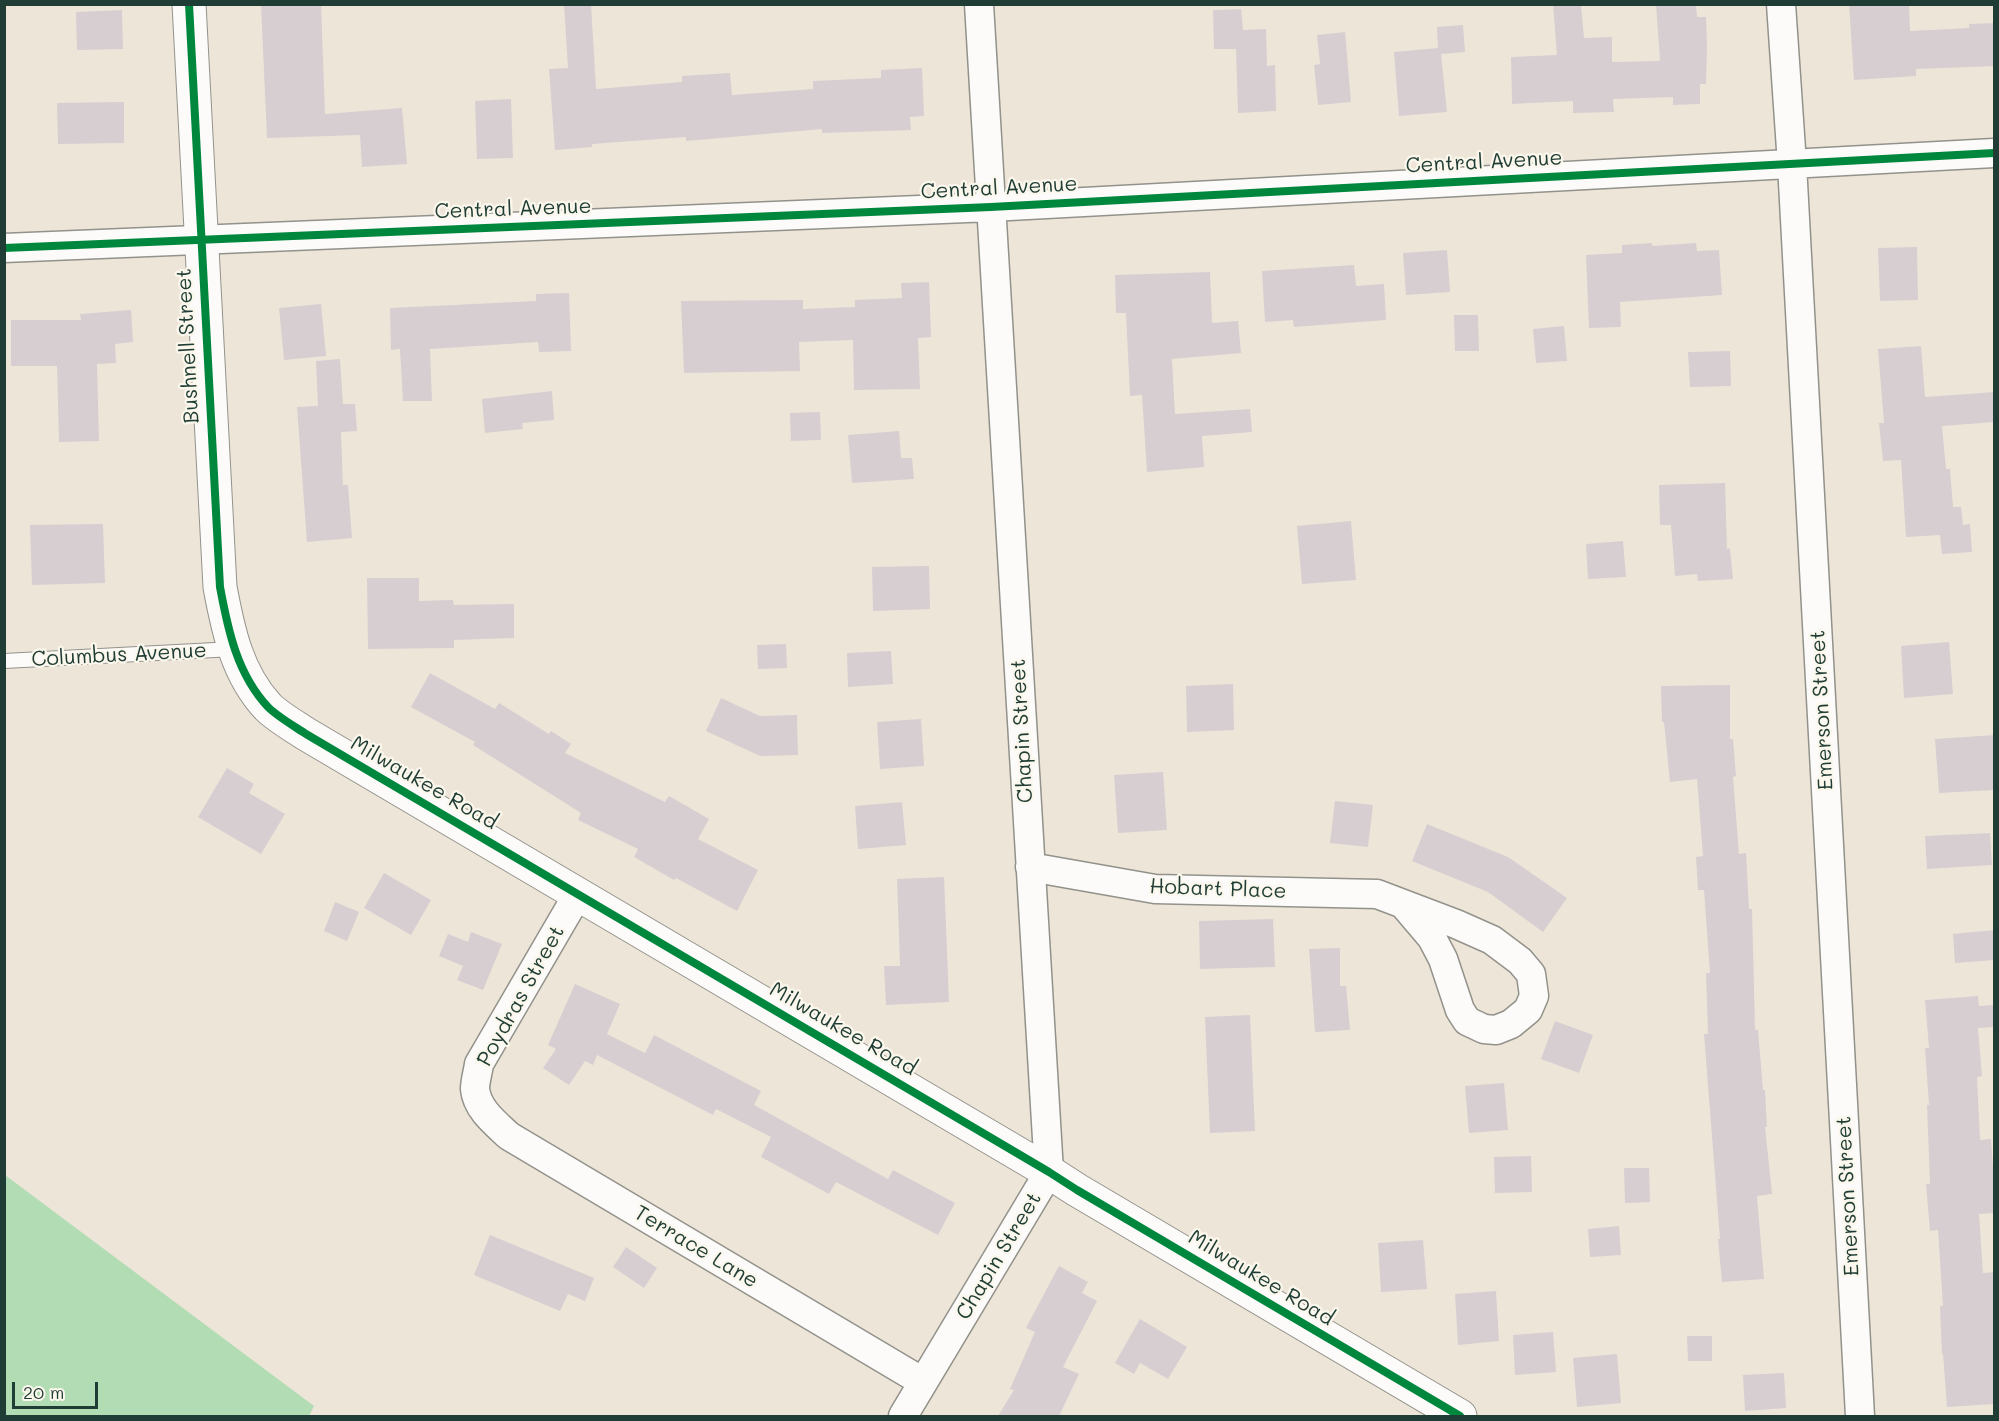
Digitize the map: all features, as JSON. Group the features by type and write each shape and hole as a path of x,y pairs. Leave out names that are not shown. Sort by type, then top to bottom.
{"street":[{"name":"Bushnell Street","path":"189,4 217,555 220,587 234,649"},
{"name":"Chapin Street","path":"903,1416 1050,1172 980,4"},
{"name":"Emerson Street","path":"1781,4 1792,164 1860,1416"},
{"name":"Central Avenue","path":"4,248 991,207 1995,153"},
{"name":"Milwaukee Road","path":"234,649 245,674 269,707 306,734 1460,1416"},
{"name":"Hobart Place","path":"1030,867 1155,889 1377,894 1492,940 1520,961 1531,974 1534,996 1528,1010 1511,1024 1496,1030 1484,1029 1467,1021 1460,1010 1443,959 1432,938 1404,905"},
{"name":"Poydras Street","path":"479,1101 475,1088 479,1064 578,894"},
{"name":"Terrace Lane","path":"479,1101 486,1114 509,1136 923,1382"}],"lane":[{"name":"Columbus Avenue","path":"4,661 234,649"}],"green space":[{"path":"5,1175 314,1406 309,1416 5,1416"}],"building":[{"path":"261,4 321,4 325,114 402,108 407,164 362,167 360,135 267,138"},
{"path":"564,4 591,4 596,89 682,82 682,76 730,73 732,95 813,89 813,81 881,78 881,70 922,68 924,116 910,117 911,130 822,133 822,129 686,141 686,137 592,144 592,147 555,150 549,69 568,68"},
{"path":"1553,4 1581,4 1584,38 1612,37 1612,62 1660,61 1656,4 1696,4 1697,17 1706,17 1706,84 1700,84 1700,104 1673,105 1673,97 1613,99 1614,112 1573,113 1573,101 1512,104 1511,57 1557,55"},
{"path":"1849,4 1909,4 1910,31 1969,28 1969,24 1995,23 1995,66 1916,69 1916,76 1854,80"},
{"path":"1241,9 1243,30 1266,29 1267,66 1275,65 1276,111 1238,113 1236,49 1214,49 1213,10"},
{"path":"122,10 123,49 77,50 76,12"},
{"path":"1463,25 1465,52 1441,54 1447,112 1399,116 1394,52 1438,48 1437,27"},
{"path":"1345,32 1351,102 1318,105 1314,65 1320,64 1317,35"},
{"path":"511,99 513,158 477,159 475,101"},
{"path":"124,102 124,143 58,144 57,103"},
{"path":"1652,243 1652,246 1696,243 1697,251 1719,250 1722,295 1620,302 1621,327 1589,328 1586,255 1622,253 1622,245"},
{"path":"1917,247 1918,300 1880,301 1878,248"},
{"path":"1447,250 1450,292 1406,295 1403,253"},
{"path":"1354,265 1356,286 1384,284 1386,320 1294,327 1293,320 1265,322 1262,271"},
{"path":"1210,272 1212,323 1238,321 1241,353 1172,359 1175,414 1250,409 1252,432 1202,436 1204,467 1147,472 1142,395 1130,396 1126,313 1116,313 1115,275"},
{"path":"929,282 931,337 918,338 920,389 854,390 853,340 799,342 800,371 684,373 681,301 803,300 803,309 855,307 855,300 902,298 901,283"},
{"path":"569,293 571,351 539,352 538,342 430,349 432,401 403,401 400,349 391,350 390,308 536,301 536,294"},
{"path":"321,304 326,356 284,360 279,308"},
{"path":"131,310 133,342 115,344 116,363 97,364 99,441 59,442 57,366 11,366 11,320 81,320 80,314"},
{"path":"1454,315 1478,315 1479,351 1455,351"},
{"path":"1564,326 1567,361 1536,363 1533,329"},
{"path":"1921,346 1925,397 1995,392 1995,422 1942,426 1946,469 1950,469 1953,507 1961,507 1963,525 1970,524 1972,552 1942,554 1940,535 1906,537 1901,460 1883,461 1879,423 1884,423 1878,349"},
{"path":"1730,351 1731,386 1690,387 1688,352"},
{"path":"340,359 343,404 355,404 357,431 341,432 343,485 348,485 352,538 307,542 297,407 318,406 316,361"},
{"path":"552,391 554,420 522,423 523,429 485,433 482,399"},
{"path":"820,412 821,440 791,441 790,413"},
{"path":"899,431 901,458 912,458 914,479 852,483 848,435"},
{"path":"1725,483 1727,549 1730,548 1733,579 1698,581 1697,574 1675,576 1671,525 1660,525 1659,485"},
{"path":"1351,521 1356,580 1302,584 1297,526"},
{"path":"103,524 105,583 32,585 30,525"},
{"path":"1623,541 1626,577 1588,579 1586,544"},
{"path":"929,566 930,609 873,611 872,567"},
{"path":"367,578 419,578 419,601 453,600 454,605 514,604 514,638 454,640 454,648 368,649"},
{"path":"1949,642 1953,694 1904,698 1901,646"},
{"path":"786,644 787,668 758,669 757,645"},
{"path":"891,651 893,684 848,687 847,653"},
{"path":"430,673 495,709 499,703 549,734 551,731 571,744 565,753 665,802 669,796 709,819 698,839 758,870 737,911 634,857 638,849 578,820 581,813 473,745 475,742 411,707"},
{"path":"1233,684 1234,730 1187,732 1186,686"},
{"path":"1730,685 1730,739 1733,739 1736,776 1733,777 1739,854 1746,853 1749,909 1752,909 1755,1030 1758,1030 1763,1090 1765,1090 1767,1127 1765,1127 1772,1194 1757,1196 1764,1279 1722,1282 1704,1034 1708,1034 1706,973 1710,973 1704,890 1698,890 1696,857 1703,856 1697,779 1670,782 1664,722 1662,722 1661,686"},
{"path":"721,698 760,716 797,715 798,755 760,756 706,731"},
{"path":"921,719 924,766 880,769 877,722"},
{"path":"1995,735 1995,790 1939,793 1935,739"},
{"path":"227,768 254,784 249,793 285,814 261,854 198,817"},
{"path":"1163,772 1167,830 1118,833 1114,775"},
{"path":"1335,801 1373,805 1368,847 1330,843"},
{"path":"902,802 906,845 858,849 855,806"},
{"path":"1427,824 1508,857 1567,898 1543,932 1488,892 1412,861"},
{"path":"1990,833 1992,865 1927,869 1925,836"},
{"path":"384,873 431,900 411,935 364,908"},
{"path":"944,877 949,1002 886,1005 884,966 900,966 897,879"},
{"path":"335,902 359,912 347,941 324,931"},
{"path":"1273,919 1275,967 1200,969 1199,921"},
{"path":"1995,930 1995,960 1955,963 1953,934"},
{"path":"471,932 502,944 483,990 457,980 463,966 439,956 448,934 468,942"},
{"path":"1340,948 1340,986 1346,986 1350,1030 1315,1032 1309,949"},
{"path":"575,984 620,1004 607,1034 645,1053 654,1035 761,1091 754,1105 888,1179 893,1170 955,1203 938,1235 836,1182 829,1194 761,1157 771,1137 716,1109 713,1115 597,1055 593,1065 585,1061 569,1085 543,1068 556,1049 548,1045"},
{"path":"1978,996 1979,1006 1994,1005 1995,1017 1995,1027 1978,1028 1982,1076 1977,1077 1980,1140 1991,1139 1995,1197 1995,1213 1979,1214 1983,1273 1995,1272 1995,1404 1947,1407 1942,1354 1940,1306 1943,1306 1938,1230 1930,1231 1926,1184 1930,1184 1927,1105 1929,1105 1925,1048 1929,1048 1925,1000"},
{"path":"1250,1015 1255,1131 1210,1133 1205,1017"},
{"path":"1555,1021 1593,1035 1579,1073 1541,1059"},
{"path":"1504,1083 1508,1130 1469,1133 1465,1086"},
{"path":"1531,1156 1532,1192 1495,1193 1494,1157"},
{"path":"1624,1168 1649,1168 1650,1202 1625,1203"},
{"path":"1619,1226 1621,1255 1590,1257 1588,1229"},
{"path":"490,1235 594,1278 585,1301 568,1294 560,1311 474,1275"},
{"path":"1423,1240 1427,1289 1381,1292 1378,1243"},
{"path":"626,1247 657,1268 644,1288 613,1267"},
{"path":"1059,1266 1088,1282 1082,1293 1097,1301 1063,1367 1079,1374 1059,1416 998,1416 1014,1390 1010,1389 1035,1332 1026,1328"},
{"path":"1496,1291 1499,1341 1458,1345 1455,1294"},
{"path":"1140,1319 1187,1347 1168,1379 1140,1363 1134,1374 1115,1363"},
{"path":"1553,1332 1556,1372 1515,1375 1513,1335"},
{"path":"1687,1336 1712,1336 1712,1361 1688,1361"},
{"path":"1617,1354 1621,1403 1577,1407 1573,1358"},
{"path":"1784,1373 1786,1408 1745,1411 1743,1375"}],"cycle path":[{"path":"189,4 220,587 235,651 257,694 268,707 306,734 1460,1416"},
{"path":"4,248 991,207 1994,153"}]}
